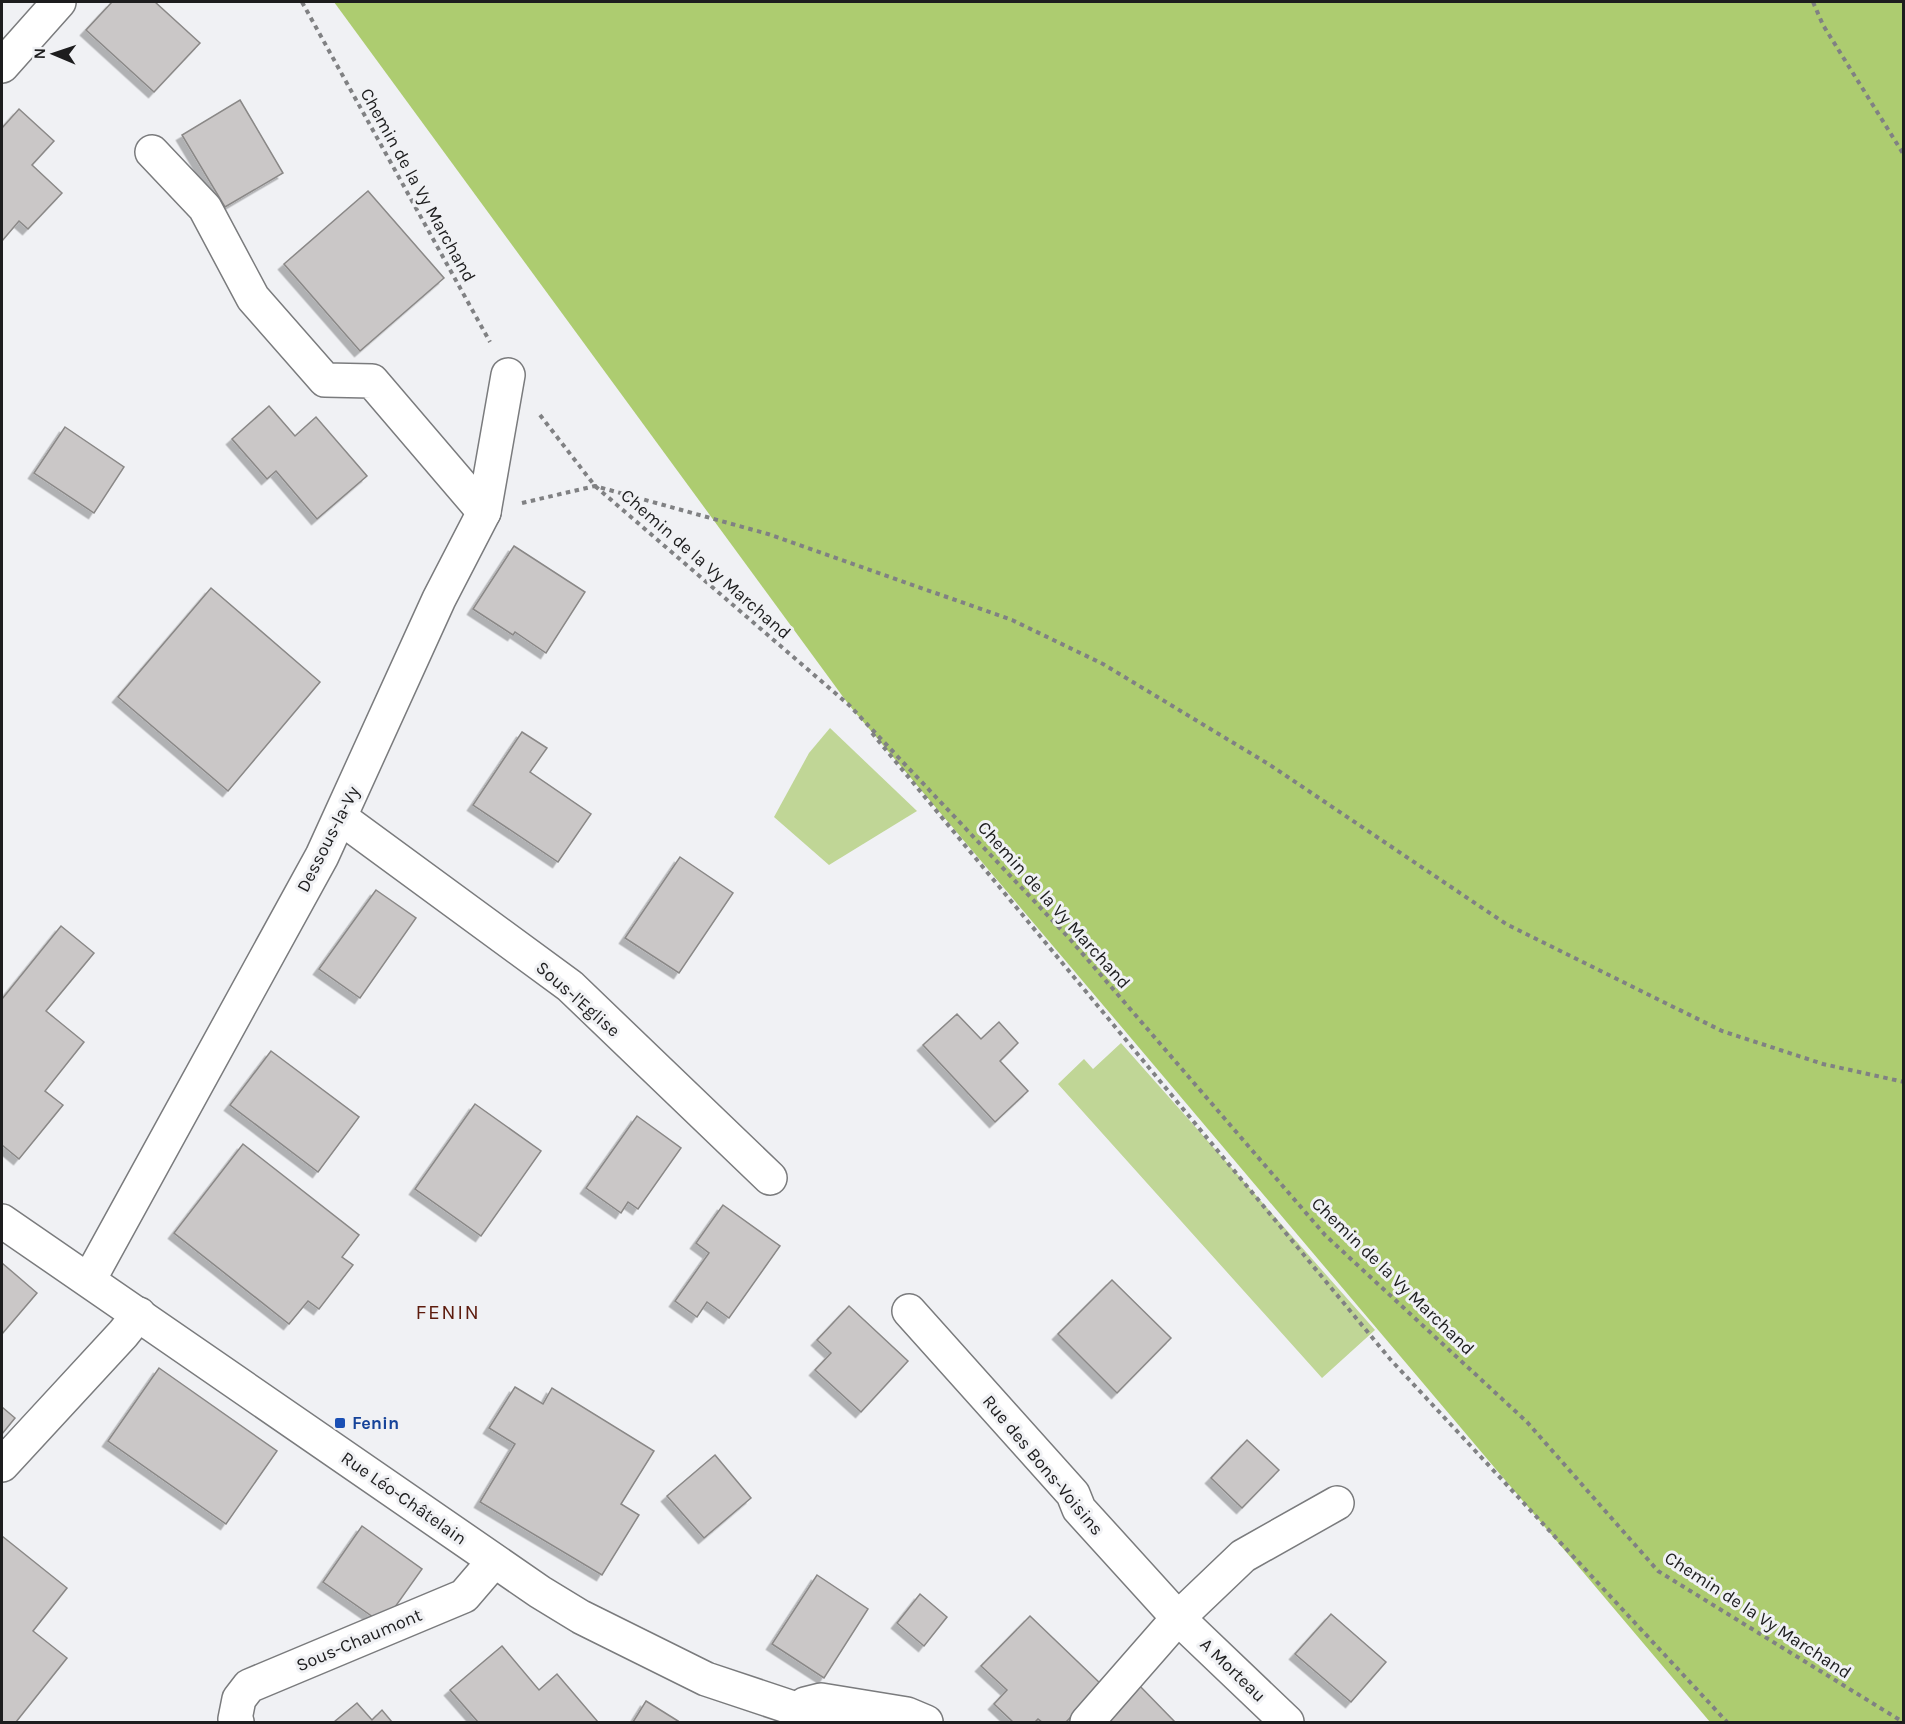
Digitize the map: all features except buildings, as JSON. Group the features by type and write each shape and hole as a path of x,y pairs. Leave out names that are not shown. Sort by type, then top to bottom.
{"street":[{"path":"2,66 59,2"},
{"path":"152,152 205,208 253,298 326,380 372,381 484,512"},
{"name":"Dessous-la-Vy","path":"89,1280 322,856 439,599 484,512 508,375"},
{"name":"Sous-l'Eglise","path":"341,818 570,986 770,1178"},
{"name":"Rue Léo-Châtelain","path":"2,1221 494,1561 581,1617 641,1649 706,1679 835,1722"},
{"name":"Rue des Bons-Voisins","path":"909,1311 1072,1494 1079,1509 1178,1618"},
{"path":"2,1465 139,1314"},
{"path":"1087,1722 1178,1618 1243,1556 1337,1503"},
{"name":"Sous-Chaumont","path":"237,1722 239,1699 249,1686 464,1596 494,1561"},
{"name":"A Morteau","path":"1178,1618 1287,1722"},
{"path":"789,1708 822,1700 907,1714 926,1722"}],"path":[{"name":"Chemin de la Vy Marchand","path":"302,2 508,375 596,486 849,705 1069,938 1325,1234 1527,1422 1658,1570 1903,1722"},
{"path":"1813,2 1823,25 1904,155"},
{"path":"484,512 596,486 768,534 1012,620 1103,664 1270,765 1506,924 1722,1031 1823,1064 1904,1082"},
{"path":"849,705 1390,1359 1727,1722"}],"green space":[{"path":"334,2 1903,2 1903,1722 1710,1722 849,705"},
{"path":"830,728 917,811 829,865 774,817 809,753"},
{"path":"1121,1043 1375,1330 1322,1378 1058,1084 1084,1059 1093,1069"}],"place":[{"name":"Fenin","path":"340,1423"}],"district":[{"name":"FENIN","path":"448,1312"}]}
